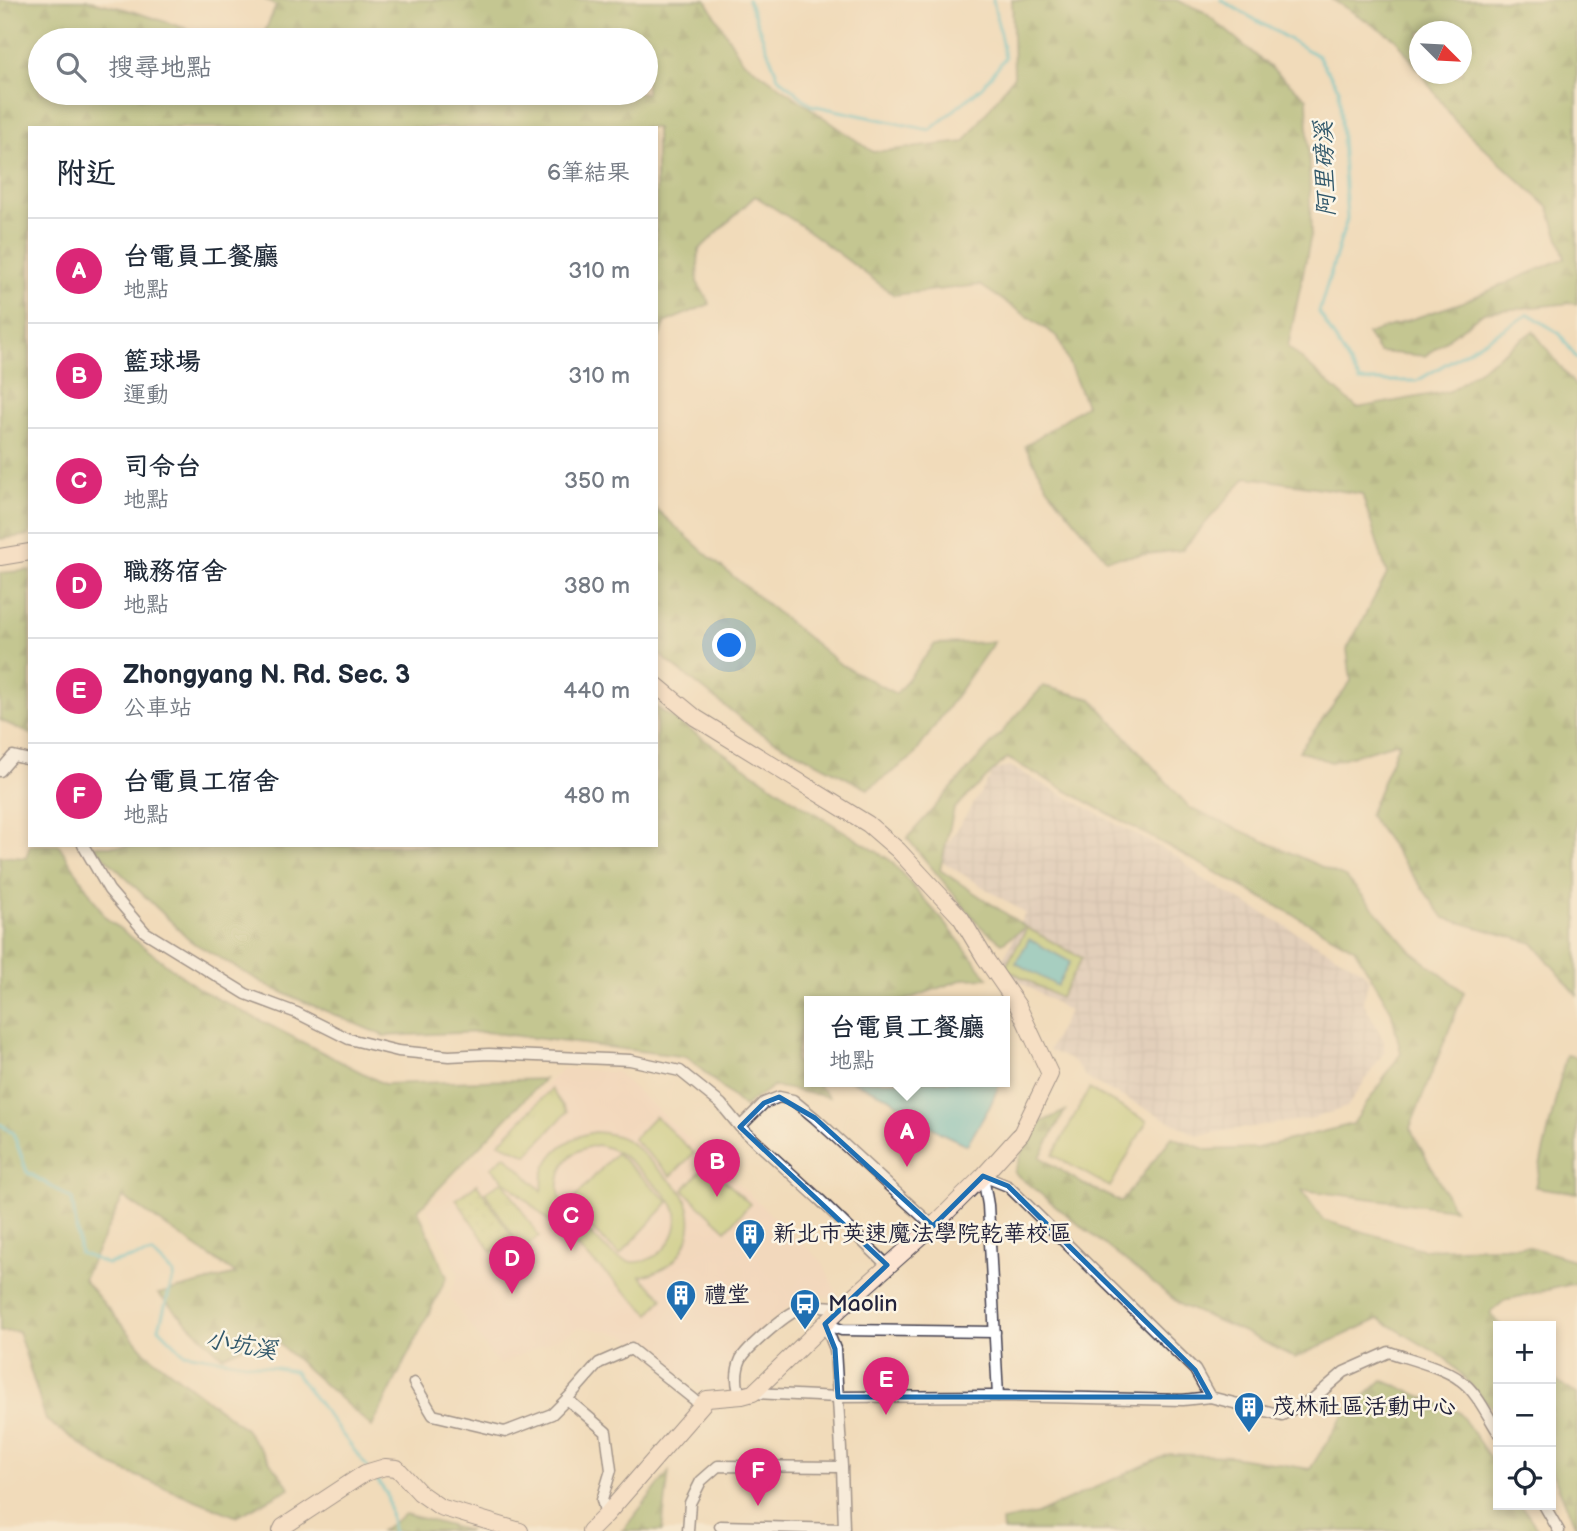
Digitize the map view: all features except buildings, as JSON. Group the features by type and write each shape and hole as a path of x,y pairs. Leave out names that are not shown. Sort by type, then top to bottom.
{"street":[{"path":"0,557 28,552"},
{"path":"658,687 696,718 868,824 898,850 961,918 1018,1006 1050,1074 1021,1134 983,1176 933,1226 748,1394"},
{"path":"0,771 13,756 28,760"},
{"path":"84,847 109,890 145,932 246,993 297,1013 349,1039 398,1051 449,1056 489,1054 630,1060 680,1071 722,1104 740,1128 887,1265"},
{"path":"740,1128 764,1103 779,1097 793,1100 933,1226"},
{"path":"983,1176 988,1205 998,1396"},
{"path":"983,1176 1008,1186 1195,1370 1210,1397"},
{"path":"748,1394 739,1391 737,1378 741,1359 768,1331 796,1310 816,1305 841,1308"},
{"path":"825,1324 842,1330 995,1332"},
{"path":"720,1526 844,1529 835,1349 825,1324"},
{"path":"414,1383 433,1415 505,1432 552,1414 599,1363 631,1349 701,1405"},
{"path":"590,1531 707,1399 748,1394 1183,1400 1210,1397 1282,1415 1314,1398 1344,1372 1388,1352 1459,1379 1473,1392 1493,1424"},
{"path":"567,1399 606,1433 611,1469 602,1500 606,1515"},
{"path":"688,1531 690,1503 701,1481 718,1466 842,1466"},
{"path":"281,1531 283,1527 372,1471 385,1467 397,1468 421,1493 440,1507 520,1531"},
{"path":"1547,1510 1559,1531"}],"highlighted area":[{"path":"779,1097 815,1118 933,1226 983,1176 1008,1186 1195,1370 1210,1397 838,1397 835,1349 825,1324 887,1265 740,1127 764,1103"}],"shaded area":[{"path":"1010,766 1179,858 1203,879 1362,970 1369,980 1363,1001 1384,1041 1384,1052 1347,1107 1314,1118 1197,1135 1086,1078 1075,1062 1049,1050 1069,1011 999,969 1025,913 938,859 994,771"},
{"path":"562,1069 617,1072 822,1262 839,1299 819,1295 791,1306 765,1326 751,1339 738,1358 729,1392 699,1385 670,1371 626,1335 580,1327 499,1365 450,1298 458,1274 426,1207"}],"green space":[{"path":"0,0 86,0 185,28 28,28 28,105 658,105 658,28 266,28 276,6 266,0 706,0 742,60 873,152 964,142 1014,76 1012,0 1176,0 1203,11 1307,98 1311,235 1288,347 1357,408 1450,391 1533,331 1577,388 1577,995 1533,943 1444,918 1369,815 1399,742 1331,762 1299,751 1351,681 1347,649 1387,574 1362,494 1246,477 1182,550 1106,559 1048,488 1025,446 1086,405 1058,337 980,285 894,295 799,224 755,196 699,250 697,282 710,304 666,322 658,340 658,126 28,126 28,535 0,539"},
{"path":"1333,0 1577,0 1577,304 1484,312 1425,356 1379,352 1367,334 1460,303 1565,258 1549,208 1456,122 1428,84 1472,84 1472,21 1409,21 1409,57 1396,39"},
{"path":"658,511 706,554 840,664 896,694 935,644 994,642 913,757 868,789 758,732 658,654"},
{"path":"28,570 28,733 0,720 0,573"},
{"path":"1043,686 1092,699 1190,808 1347,878 1412,952 1464,992 1410,1128 1454,1209 1302,1190 1323,1220 1422,1249 1527,1246 1577,1261 1577,1283 1505,1300 1490,1313 1497,1321 1493,1321 1493,1409 1445,1358 1379,1319 1295,1358 1244,1332 1182,1306 1014,1173 1031,1127 1065,1111 1040,1157 1083,1184 1121,1202 1172,1137 1207,1150 1257,1148 1353,1124 1401,1053 1391,1010 1354,948 1007,758 954,809 940,870 1026,927 1002,943 980,926 907,838"},
{"path":"658,708 794,800 890,860 988,978 964,979 917,996 804,996 804,1020 795,1061 804,1071 804,1087 820,1087 829,1097 773,1086 744,1107 687,1057 485,1032 384,1036 272,988 192,942 94,847 658,847"},
{"path":"29,847 60,847 106,918 199,989 384,1084 544,1079 418,1210 447,1277 372,1427 269,1335 222,1356 158,1294 236,1274 123,1197 83,1279 145,1352 244,1428 290,1488 237,1517 112,1466 46,1420 18,1331 0,1332 0,856 26,858"},
{"path":"1027,928 1082,958 1060,998 1005,968"},
{"path":"1566,1055 1577,1057 1577,1193 1535,1187"},
{"path":"551,1089 567,1112 527,1155 499,1143"},
{"path":"1089,1089 1147,1121 1110,1187 1053,1155"},
{"path":"655,1116 694,1153 671,1176 633,1139"},
{"path":"595,1132 616,1135 630,1143 679,1189 688,1207 690,1229 682,1251 666,1267 640,1276 663,1298 650,1314 491,1168 505,1155 542,1191 543,1174 551,1157 570,1140","holes":["597,1145 634,1165 667,1196 675,1210 677,1217 672,1238 663,1250 648,1260 632,1262 615,1255 571,1216 562,1203 559,1181 567,1160 584,1148"]},
{"path":"616,1153 669,1202 620,1255 567,1206"},
{"path":"707,1164 750,1204 726,1230 683,1190"},
{"path":"503,1181 539,1237 522,1249 485,1192"},
{"path":"477,1184 513,1238 492,1252 456,1199"},
{"path":"1382,1380 1459,1412 1493,1463 1493,1510 1524,1510 1539,1531 1003,1531 1002,1521 1037,1514 1169,1454 1231,1456 1310,1469 1344,1415"},
{"path":"1556,1381 1577,1394 1577,1530 1556,1482"},
{"path":"669,1472 662,1531 621,1531 623,1530"},
{"path":"405,1514 469,1531 381,1531"}],"water":[{"path":"1029,939 1070,962 1057,986 1016,963"},
{"path":"804,1037 804,1062 800,1056"},
{"path":"865,1087 998,1087 967,1145 941,1133 886,1096"}],"waterway":[{"name":"阿里磅溪","path":"748,0 778,77 811,105 930,130 982,87 1005,58 993,0"},
{"name":"阿里磅溪","path":"1221,0 1318,56 1339,89 1347,219 1319,312 1360,381 1417,381 1529,314 1560,334 1577,359"},
{"name":"小坑溪","path":"0,1124 13,1133 27,1172 72,1199 80,1253 107,1264 152,1253 174,1274 159,1328 184,1353 294,1371 367,1467"},
{"name":"小坑溪","path":"374,1476 387,1494 393,1531"}],"place":[{"name":"台電員工餐廳","path":"907,1167"},
{"name":"籃球場","path":"717,1197"},
{"name":"司令台","path":"571,1251"},
{"name":"新北市英速魔法學院乾華校區","path":"750,1261"},
{"name":"職務宿舍","path":"512,1294"},
{"name":"禮堂","path":"681,1322"},
{"name":"Maolin","path":"805,1331"},
{"name":"Zhongyang N. Rd. Sec. 3","path":"886,1415"},
{"name":"茂林社區活動中心","path":"1249,1434"},
{"name":"台電員工宿舍","path":"758,1506"}]}
